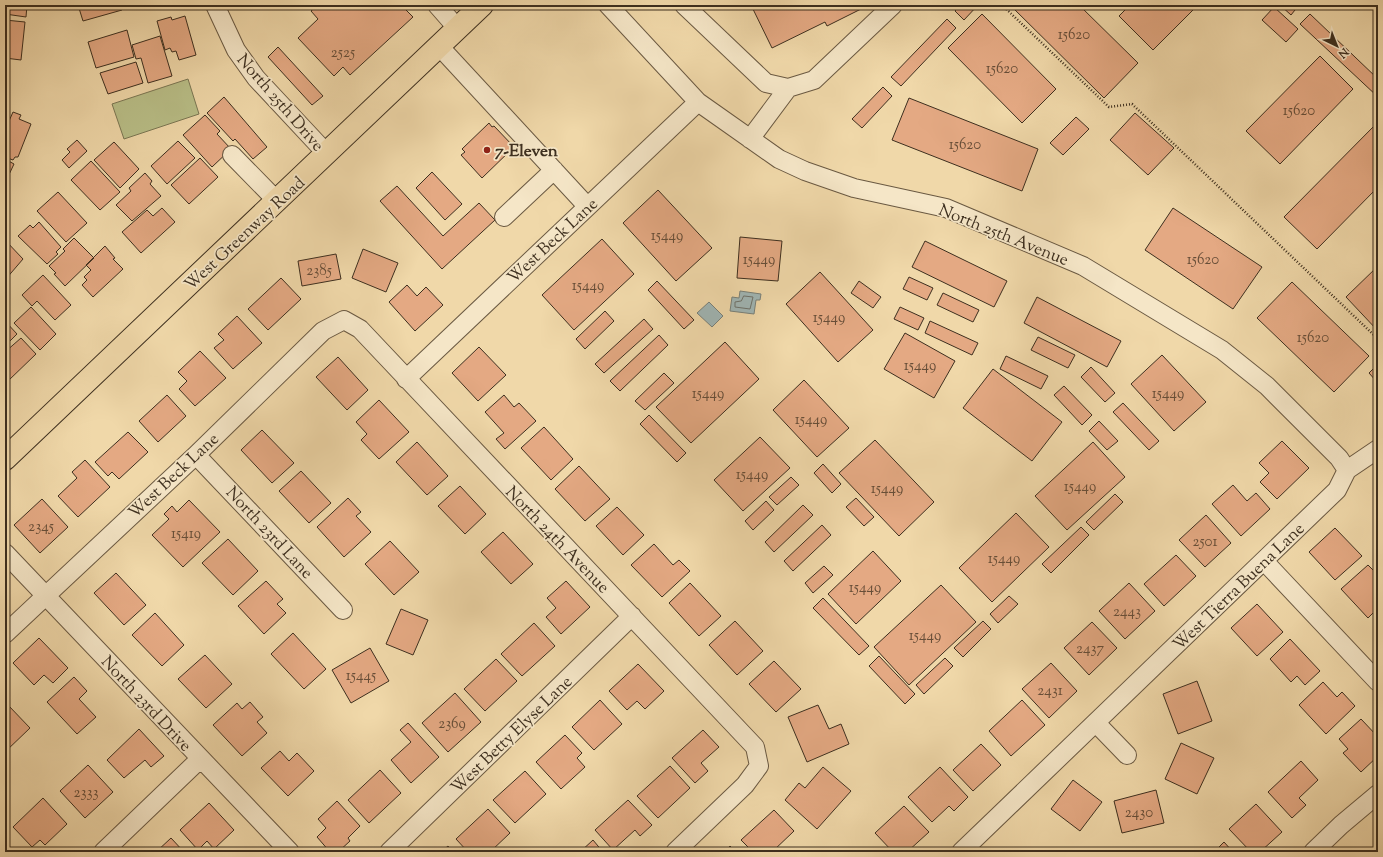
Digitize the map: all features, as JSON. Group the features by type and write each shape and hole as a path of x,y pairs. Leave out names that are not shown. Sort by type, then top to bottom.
{"main road":[{"name":"West Greenway Road","path":"5,459 277,202 482,5"}],"street":[{"name":"North 25th Drive","path":"215,5 236,50 256,78 327,154"},
{"path":"437,5 458,29"},
{"name":"North 25th Avenue","path":"608,5 698,102 779,159 805,171 854,188 946,208 1083,266 1222,350 1267,386 1339,458 1347,470"},
{"path":"684,5 766,83 788,88 814,80 893,5"},
{"path":"439,46 587,206"},
{"path":"750,139 788,88"},
{"name":"West Beck Lane","path":"406,379 698,102"},
{"path":"232,155 277,202"},
{"path":"504,217 554,170"},
{"name":"West Beck Lane","path":"5,634 196,455 323,331 344,320"},
{"name":"North 24th Avenue","path":"344,320 360,329 755,747 759,766 745,784 675,852"},
{"name":"West Tierra Buena Lane","path":"961,852 1337,490 1347,470 1378,449"},
{"name":"North 23rd Lane","path":"196,455 343,610"},
{"name":"North 23rd Drive","path":"5,553 290,852"},
{"path":"1264,561 1378,682"},
{"name":"West Betty Elyse Lane","path":"389,852 632,616"},
{"path":"1096,723 1127,755"},
{"path":"103,852 200,758"},
{"path":"1313,852 1341,825 1378,794"}],"path":[{"path":"1002,5 1109,107 1132,104 1378,339"}],"green space":[{"path":"188,79 199,114 124,139 112,104"}],"water":[{"path":"740,291 761,294 760,300 756,300 754,314 730,311 732,297 739,298"},
{"path":"709,302 723,316 712,327 697,313"}],"building":[{"path":"5,5 27,5 26,17 5,14"},
{"path":"78,5 120,5 122,10 83,21"},
{"path":"318,5 410,5 405,9 413,17 350,75 343,67 334,76 298,38 318,19 311,11"},
{"path":"751,5 869,5 827,26 825,22 772,48"},
{"path":"960,5 978,5 964,20 955,11"},
{"path":"1010,5 1079,5 1138,63 1104,98"},
{"path":"1130,5 1198,5 1153,50 1119,16"},
{"path":"1280,5 1299,5 1291,15"},
{"path":"1274,7 1298,29 1286,42 1262,20"},
{"path":"982,14 1056,89 1022,123 948,48"},
{"path":"1310,14 1378,79 1378,97 1300,24"},
{"path":"185,16 196,55 179,60 176,51 172,52 170,48 165,50 157,21 171,17 172,20"},
{"path":"947,19 956,28 901,86 891,77"},
{"path":"5,20 25,22 21,60 5,58"},
{"path":"127,30 134,57 96,68 88,42"},
{"path":"160,36 172,76 148,83 141,58 136,59 132,45"},
{"path":"278,47 323,96 312,105 268,57"},
{"path":"1320,56 1353,89 1280,164 1246,131"},
{"path":"136,62 143,83 108,94 100,73"},
{"path":"883,87 892,96 862,128 852,119"},
{"path":"224,97 267,147 253,159 235,139 233,141 207,113"},
{"path":"909,98 1038,149 1022,191 892,140"},
{"path":"5,106 9,108 5,117"},
{"path":"13,112 21,115 19,119 31,124 18,157 15,157 13,160 5,157 5,130"},
{"path":"1135,113 1174,148 1148,175 1110,140"},
{"path":"205,115 220,131 217,134 231,149 212,167 183,135"},
{"path":"1076,117 1089,129 1063,155 1050,143"},
{"path":"1378,122 1378,187 1317,249 1284,217"},
{"name":"7-Eleven","path":"489,123 492,127 494,126 514,147 482,178 461,155 465,152 462,149"},
{"path":"77,140 87,151 69,168 62,160 70,152 67,149"},
{"path":"178,141 195,158 167,184 151,166"},
{"path":"114,142 139,169 120,188 94,160"},
{"path":"200,158 218,177 189,204 171,185"},
{"path":"5,159 14,164 5,183"},
{"path":"91,161 120,192 100,210 71,180"},
{"path":"432,172 462,204 445,220 416,188"},
{"path":"145,173 152,181 150,184 161,196 132,221 116,205 131,191 129,188"},
{"path":"397,186 443,236 479,203 495,220 442,269 380,201"},
{"path":"658,190 712,248 676,281 623,223"},
{"path":"58,192 87,223 66,242 37,211"},
{"path":"162,208 175,222 141,253 122,232 147,210 153,216"},
{"path":"1173,208 1262,267 1233,309 1145,250"},
{"path":"39,222 61,247 56,252 58,254 47,264 18,236 30,225 33,228"},
{"path":"740,237 782,241 778,281 737,278"},
{"path":"74,238 94,258 65,286 49,266 65,251 63,249"},
{"path":"602,239 634,274 574,330 542,295"},
{"path":"5,240 23,259 5,280"},
{"path":"925,241 1007,281 994,307 912,267"},
{"path":"105,246 115,258 113,259 123,269 93,297 82,285 87,280 84,277 91,270 86,265"},
{"path":"363,249 398,263 386,292 352,278"},
{"path":"336,254 341,279 302,286 298,261"},
{"path":"1378,266 1378,331 1346,297"},
{"path":"820,272 873,330 838,362 786,304"},
{"path":"43,275 71,305 55,320 37,301 32,306 22,295"},
{"path":"909,277 933,288 927,300 903,289"},
{"path":"281,278 301,299 268,330 248,309"},
{"path":"657,281 694,320 684,329 648,290"},
{"path":"859,281 881,297 873,308 851,293"},
{"path":"1292,282 1369,356 1334,392 1257,318"},
{"path":"407,285 417,296 426,287 443,305 415,331 389,302"},
{"path":"943,293 979,310 973,322 937,305"},
{"path":"1037,297 1121,341 1107,367 1024,323"},
{"path":"31,307 56,334 40,350 14,323"},
{"path":"900,307 924,318 918,330 894,319"},
{"path":"605,311 614,321 585,349 576,339"},
{"path":"237,316 262,343 233,369 214,348 224,340 218,334"},
{"path":"644,319 653,329 604,373 595,364"},
{"path":"5,321 17,334 5,346"},
{"path":"930,321 978,343 972,355 925,333"},
{"path":"905,333 955,361 934,398 884,369"},
{"path":"659,335 668,345 620,391 610,381"},
{"path":"1038,337 1075,355 1068,368 1031,350"},
{"path":"21,338 36,354 8,381 5,377 5,352"},
{"path":"725,342 759,379 691,443 656,407"},
{"path":"479,347 506,375 478,401 452,373"},
{"path":"200,351 226,378 195,406 179,389 187,381 178,372"},
{"path":"1162,355 1206,402 1174,431 1131,384"},
{"path":"1006,356 1048,376 1041,389 1000,369"},
{"path":"338,357 368,390 347,410 316,377"},
{"path":"1378,364 1378,381 1377,382 1369,373"},
{"path":"1091,367 1115,393 1105,402 1081,377"},
{"path":"993,369 1062,422 1032,461 963,408"},
{"path":"664,373 674,383 645,410 635,401"},
{"path":"804,380 849,428 817,457 773,410"},
{"path":"1064,386 1092,415 1082,425 1054,395"},
{"path":"167,395 186,416 158,442 139,421"},
{"path":"504,395 514,407 519,403 536,421 505,449 496,439 504,433 485,412"},
{"path":"379,400 409,432 379,459 361,440 367,434 356,422"},
{"path":"1123,403 1159,441 1149,450 1113,412"},
{"path":"649,415 686,453 677,462 640,424"},
{"path":"1099,421 1118,441 1107,450 1089,431"},
{"path":"544,427 573,459 551,480 521,448"},
{"path":"262,430 294,463 272,483 241,450"},
{"path":"128,432 148,452 119,479 112,472 108,476 95,462"},
{"path":"760,437 790,468 743,511 714,480"},
{"path":"875,440 934,502 899,536 839,473"},
{"path":"1282,441 1309,468 1277,499 1260,482 1269,473 1259,463"},
{"path":"417,442 448,476 427,495 396,462"},
{"path":"1093,442 1125,477 1067,530 1035,496"},
{"path":"85,460 110,487 78,517 58,496 77,478 72,472"},
{"path":"823,464 841,484 832,493 814,473"},
{"path":"579,466 610,499 585,521 555,489"},
{"path":"301,471 331,503 309,523 279,491"},
{"path":"791,477 799,485 777,505 769,497"},
{"path":"1233,485 1247,501 1256,493 1270,509 1241,536 1212,504"},
{"path":"460,486 486,514 465,534 438,506"},
{"path":"1115,494 1123,502 1094,530 1086,522"},
{"path":"348,498 361,512 356,516 371,532 344,557 317,527"},
{"path":"856,498 874,517 864,526 846,507"},
{"path":"42,499 68,527 40,553 14,525"},
{"path":"189,500 220,532 183,567 152,535 169,519 164,514 172,506 177,512"},
{"path":"766,501 774,510 753,530 745,521"},
{"path":"803,505 813,515 774,552 765,542"},
{"path":"617,507 644,535 623,555 596,526"},
{"path":"1016,513 1049,547 992,602 959,568"},
{"path":"1206,515 1231,543 1205,567 1179,540"},
{"path":"822,525 831,535 793,571 784,561"},
{"path":"1081,527 1089,535 1051,573 1042,564"},
{"path":"1335,528 1362,556 1335,580 1309,552"},
{"path":"503,532 533,564 511,584 481,552"},
{"path":"228,539 258,571 233,595 202,563"},
{"path":"390,541 419,572 394,595 365,564"},
{"path":"654,544 673,565 679,560 690,571 662,597 631,565"},
{"path":"873,551 901,581 856,624 828,594"},
{"path":"1176,555 1196,576 1164,606 1144,584"},
{"path":"1368,565 1378,575 1378,608 1368,618 1341,589"},
{"path":"824,566 833,575 813,593 805,583"},
{"path":"116,573 146,605 124,625 94,593"},
{"path":"266,581 283,599 277,604 286,613 264,634 238,606"},
{"path":"566,581 590,607 561,634 546,617 556,608 547,598"},
{"path":"690,583 721,616 699,636 669,603"},
{"path":"1129,583 1155,611 1125,639 1099,611"},
{"path":"941,585 976,622 909,685 874,647"},
{"path":"1009,596 1018,604 998,623 990,614"},
{"path":"823,598 869,646 859,655 813,608"},
{"path":"1257,604 1283,632 1257,656 1231,628"},
{"path":"401,609 428,620 413,655 386,644"},
{"path":"155,613 184,645 162,666 132,635"},
{"path":"735,621 763,651 737,675 709,645"},
{"path":"983,621 991,629 963,657 954,648"},
{"path":"1092,622 1117,648 1089,675 1064,648"},
{"path":"534,623 555,646 522,676 501,654"},
{"path":"293,633 326,669 304,689 271,654"},
{"path":"39,638 68,668 53,683 44,675 34,685 13,663"},
{"path":"1290,639 1320,671 1305,685 1297,676 1291,682 1270,659"},
{"path":"370,648 389,681 351,703 332,670"},
{"path":"205,655 232,684 206,708 178,679"},
{"path":"879,656 915,694 905,704 869,666"},
{"path":"945,658 953,666 924,694 916,685"},
{"path":"496,659 517,681 485,711 464,689"},
{"path":"774,661 801,689 776,712 749,684"},
{"path":"1051,663 1077,691 1049,718 1022,689"},
{"path":"638,664 664,691 645,709 637,701 627,710 609,691"},
{"path":"74,677 87,691 79,699 96,717 77,734 47,702"},
{"path":"1197,681 1212,721 1178,734 1163,694"},
{"path":"1323,682 1337,697 1342,692 1355,706 1326,734 1299,705"},
{"path":"455,693 481,722 448,752 422,723"},
{"path":"600,700 622,724 594,750 572,727"},
{"path":"1022,700 1045,725 1011,756 989,731"},
{"path":"250,702 263,717 257,722 267,733 242,756 213,725 237,703 242,709"},
{"path":"8,705 30,728 5,752 5,708"},
{"path":"818,705 829,729 841,724 849,744 807,762 788,717"},
{"path":"1361,719 1378,737 1378,756 1361,772 1343,753 1348,749 1339,739"},
{"path":"408,723 439,757 411,783 391,760 411,742 400,730"},
{"path":"139,729 164,756 151,767 145,760 124,778 107,760"},
{"path":"703,730 719,747 701,763 708,771 695,783 672,758"},
{"path":"565,735 582,753 577,758 585,767 561,789 536,762"},
{"path":"1181,743 1214,758 1197,794 1165,779"},
{"path":"981,744 1001,765 973,791 953,770"},
{"path":"280,751 289,761 297,753 314,771 288,796 261,768"},
{"path":"1301,761 1318,780 1299,798 1306,805 1292,818 1268,792"},
{"path":"88,765 113,792 85,818 60,791"},
{"path":"670,766 690,788 658,818 637,796"},
{"path":"823,767 851,791 817,829 785,800 799,783 805,788"},
{"path":"940,767 968,797 954,811 949,806 932,822 908,797"},
{"path":"380,770 401,793 369,823 348,800"},
{"path":"525,771 546,794 515,823 493,800"},
{"path":"1073,780 1102,802 1080,831 1051,809"},
{"path":"1156,790 1164,823 1122,833 1114,801"},
{"path":"43,798 67,824 45,845 40,840 32,847 13,827"},
{"path":"628,800 652,825 640,836 635,830 613,850 595,830"},
{"path":"337,801 360,826 348,838 350,841 338,852 330,852 317,837 326,828 318,819"},
{"path":"209,803 234,830 214,849 207,841 198,850 180,830"},
{"path":"1256,804 1282,832 1260,852 1251,852 1229,829"},
{"path":"904,806 929,832 907,852 893,852 875,833"},
{"path":"488,809 510,833 490,852 468,852 456,839"},
{"path":"774,810 794,831 772,852 753,852 741,840"},
{"path":"171,838 184,852 156,852"},
{"path":"593,840 603,852 580,852"},
{"path":"1224,842 1233,852 1214,852"},
{"path":"448,846 453,852 441,852"},
{"path":"730,846 736,852 725,852"},
{"path":"872,848 875,852 867,852"}],"place":[{"name":"7-Eleven","path":"487,150"}]}
